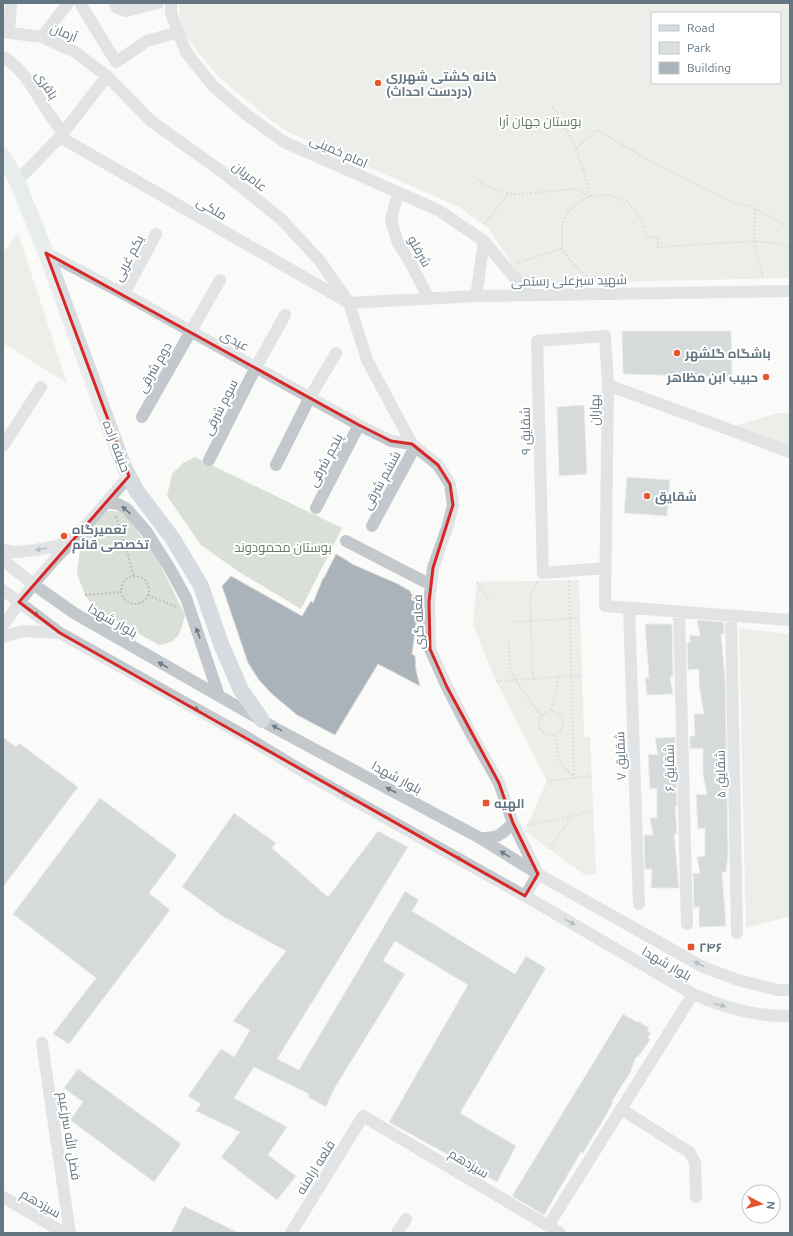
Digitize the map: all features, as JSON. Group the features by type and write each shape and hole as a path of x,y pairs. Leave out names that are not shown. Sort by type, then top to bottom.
{"main road":[{"name":"حنیفه زاده","path":"3,156 17,181 46,253 123,465 136,490 173,539 201,586 221,644 241,690 262,720"}],"street":[{"path":"6,32 11,3"},
{"path":"42,38 68,3"},
{"path":"80,3 116,62 147,41 178,32"},
{"path":"115,3 117,8 126,11 158,3"},
{"name":"امام خمینی","path":"171,3 170,13 186,52 212,85 243,112 284,142 438,210 484,241 529,295"},
{"name":"آرمان","path":"6,32 42,38 75,52 106,76"},
{"name":"باقری","path":"3,57 27,78 62,135"},
{"path":"17,181 62,135 106,76"},
{"name":"عامریان","path":"106,76 151,121 219,170 281,219 320,261 350,303 367,360 414,445"},
{"name":"ملکی","path":"62,135 350,303"},
{"name":"شرفلو","path":"398,192 391,220 398,243 410,262 429,299"},
{"name":"یکم غربی","path":"124,294 156,234"},
{"path":"476,296 484,241"},
{"name":"عیدی","path":"46,253 124,294 359,425 391,441 414,445"},
{"name":"دوم شرقی","path":"142,417 220,280"},
{"name":"شهید سبزعلی رستمی","path":"350,303 476,296 790,291"},
{"name":"سوم شرقی","path":"209,460 256,367 285,314"},
{"name":"شقایق ۹","path":"606,568 542,573 537,342 605,336 608,384"},
{"path":"276,465 310,397 336,353"},
{"name":"بهاران","path":"630,608 605,606 608,384 790,452"},
{"path":"3,446 41,387"},
{"name":"پنجم شرقی","path":"316,508 359,425"},
{"name":"ششم شرقی","path":"372,526 414,445"},
{"name":"فعله گری","path":"414,445 438,465 450,484 453,505 448,526 434,568 431,585 429,602 430,649 469,730 499,783 513,823 538,874"},
{"path":"3,626 19,602 54,558 77,536 129,476"},
{"path":"106,502 118,504 127,509 146,531 169,567 186,598 220,696"},
{"path":"3,550 16,552 36,550 57,546 77,536"},
{"path":"346,541 431,585"},
{"name":"بلوار شهدا","path":"3,560 33,584 74,613 262,720 480,838 538,874 704,967 738,980 777,990 790,990"},
{"name":"بلوار شهدا","path":"3,590 60,633 243,735 309,775 525,896 693,994 714,1003 747,1012 790,1016"},
{"path":"630,608 790,620"},
{"name":"شقایق ۷","path":"630,608 639,904"},
{"name":"شقایق ۶","path":"679,612 687,924"},
{"name":"شقایق ۵","path":"731,616 737,933"},
{"path":"3,637 23,631 60,633"},
{"path":"480,838 495,838 504,833 513,823"},
{"path":"525,896 538,874"},
{"path":"548,1226 693,994"},
{"name":"فضل الله سرزعیم","path":"42,1043 70,1233"},
{"path":"621,1109 689,1152 695,1162 696,1197"},
{"name":"سیزدهم","path":"363,1116 560,1233"},
{"name":"قلعه ارامنه","path":"291,1233 363,1116"},
{"name":"سیزدهم","path":"3,1197 64,1233"},
{"path":"397,1233 406,1219"}],"path":[{"path":"552,106 576,148 587,182 589,196"},
{"path":"576,148 597,130 656,164 731,202 755,208 790,228"},
{"path":"474,177 484,185 509,194 575,189 589,196 610,196 628,202 642,220 646,238 657,237 658,247 754,240 781,244 790,247"},
{"path":"484,224 509,194"},
{"path":"589,196 568,211 562,224 562,248 573,263 593,282"},
{"path":"755,208 754,240 763,278"},
{"path":"513,265 562,248"},
{"path":"115,511 134,576"},
{"path":"134,576 142,578 146,581 148,586 148,595 142,602 134,604 126,600 122,592 122,588 125,580 134,576"},
{"path":"533,679 530,597 537,580"},
{"path":"569,580 574,778"},
{"path":"476,582 489,601"},
{"path":"85,595 122,592"},
{"path":"148,595 182,609"},
{"path":"515,622 580,618"},
{"path":"510,643 510,667 515,680 541,716"},
{"path":"496,681 582,675"},
{"path":"551,710 559,677"},
{"path":"551,710 561,715 564,722 562,730 555,735 546,734 543,732 539,724 541,716 547,711 551,710"},
{"path":"555,735 559,762 574,778"},
{"path":"547,781 592,776"},
{"path":"527,825 594,812"},
{"path":"549,849 572,816"}],"highlighted area":[{"path":"46,253 359,425 391,441 412,444 438,465 450,484 453,505 433,568 429,602 430,649 447,687 499,783 513,823 538,874 525,896 60,633 19,602 129,476"}],"green space":[{"name":"بوستان جهان آرا","path":"179,3 790,3 790,278 531,284 520,277 489,229 459,207 289,132 273,122 220,78 193,46 185,34 180,17"},
{"path":"18,233 67,383 3,343 3,253"},
{"path":"778,413 790,413 790,447 734,426"},
{"name":"بوستان محمودوند","path":"195,457 342,528 301,609 236,570 201,545 167,496 172,474 183,463"},
{"path":"104,511 124,513 157,558 185,615 178,636 171,642 159,645 95,609 85,595 77,574 80,550 84,536"},
{"path":"579,580 584,737 590,737 596,874 585,875 525,831 547,781 496,681 473,624 477,582"},
{"path":"739,628 790,634 790,916 746,928"}],"building":[{"name":"باشگاه گلشهر","path":"622,331 731,331 732,377 623,374"},
{"path":"584,405 587,474 559,476 557,407"},
{"name":"شقایق","path":"627,477 670,480 667,516 624,513"},
{"path":"336,554 352,564 398,584 410,591 416,602 416,624 412,654 415,656 416,670 420,686 378,664 335,735 297,715 272,694 259,680 248,663 222,586 231,576 302,616 311,601 313,603 323,578"},
{"path":"697,620 723,622 724,625 724,634 721,634 725,676 728,854 726,872 722,872 726,926 699,927 699,907 694,908 693,873 700,874 697,857 705,856 705,828 698,829 696,794 707,795 703,773 703,748 690,749 690,736 695,736 694,714 704,714 699,685 699,669 688,670 687,643 690,642 690,635 700,636"},
{"path":"645,624 672,624 673,677 670,677 673,694 647,695 645,678 649,678"},
{"path":"3,737 16,747 19,743 78,787 3,887"},
{"path":"675,737 677,807 675,807 677,834 674,834 679,888 651,888 652,869 645,869 644,835 653,835 650,818 657,818 657,788 650,789 648,754 658,755 655,738"},
{"path":"100,798 177,855 149,893 170,910 69,1044 53,1034 96,978 13,914"},
{"path":"234,813 276,843 272,848 328,897 378,831 408,847 277,1059 299,1070 405,891 419,900 412,911 515,974 526,956 546,968 460,1113 516,1146 497,1182 389,1122 468,985 395,941 383,961 405,974 334,1089 326,1107 308,1097 309,1094 254,1067 234,1098 287,1127 268,1155 296,1176 277,1200 221,1157 240,1132 196,1111 201,1104 188,1096 221,1049 234,1057 250,1030 233,1021 286,951 224,917 182,887"},
{"path":"623,1014 649,1028 647,1031 651,1033 648,1037 650,1040 638,1057 636,1057 630,1073 612,1101 613,1102 602,1122 583,1153 581,1152 544,1215 512,1196"},
{"path":"78,1069 181,1144 154,1182 70,1120 83,1102 64,1088"},
{"path":"184,1206 239,1233 171,1233"}],"place":[{"name":"خانه کشتی شهرری (دردست احداث)","path":"378,83"},
{"name":"باشگاه گلشهر","path":"677,353"},
{"name":"حبیب ابن مظاهر","path":"766,377"},
{"name":"شقایق","path":"647,496"},
{"name":"تعمیرگاه تخصصی قائم","path":"64,536"},
{"name":"الهیه","path":"486,803"},
{"name":"۲۴۶","path":"691,947"}]}
